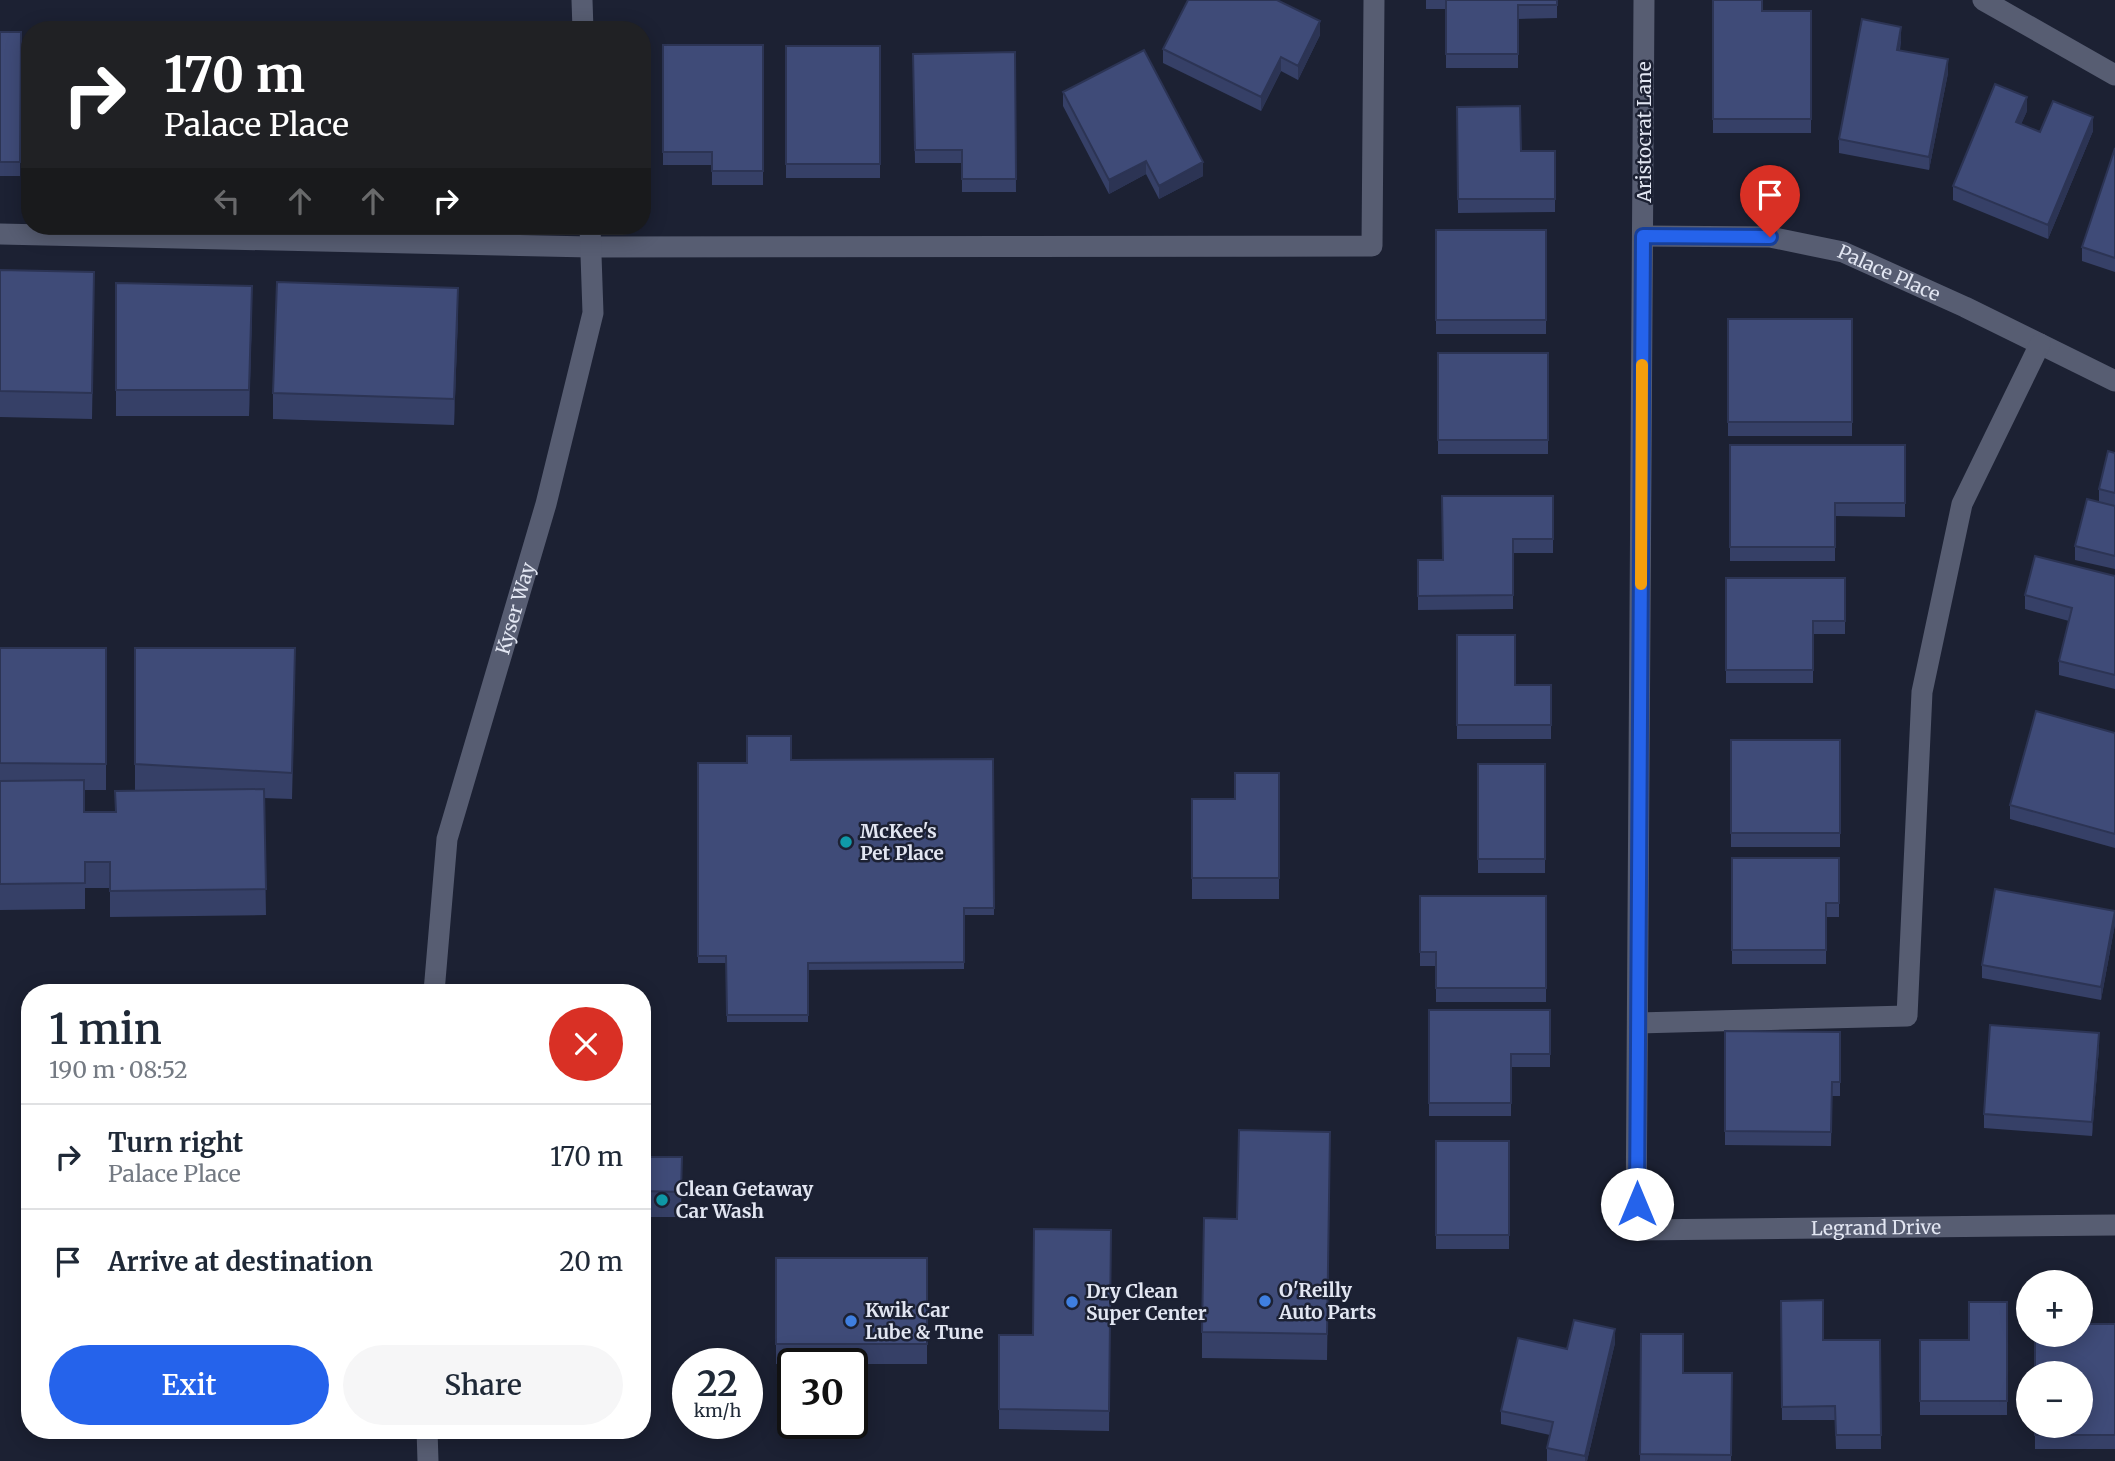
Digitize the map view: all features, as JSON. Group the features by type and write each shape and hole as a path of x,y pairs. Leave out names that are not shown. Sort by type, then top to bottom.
{"street":[{"path":"582,0 583,21"},
{"path":"295,235 590,236 1372,247 1374,0"},
{"name":"Aristocrat Lane","path":"1636,1230 1644,0"},
{"path":"1983,0 2115,75"},
{"path":"0,234 21,234"},
{"name":"Kyser Way","path":"435,984 447,839 546,504 593,313 590,236"},
{"name":"Palace Place","path":"1643,236 1770,237 1843,252 1965,307 2115,381"},
{"path":"1637,1023 1907,1016 1922,692 1962,504 2040,344"},
{"name":"Legrand Drive","path":"1636,1230 2115,1225"},
{"path":"427,1439 428,1461"}],"building":[{"path":"1188,0 1277,0 1320,21 1298,66 1281,57 1261,97 1163,49"},
{"path":"1446,0 1557,0 1557,5 1518,5 1518,54 1446,54"},
{"path":"1713,0 1762,0 1762,11 1811,11 1811,119 1713,119"},
{"path":"1862,19 1901,27 1897,50 1948,59 1929,157 1839,139"},
{"path":"0,32 21,32 20,162 0,162"},
{"path":"663,45 763,45 763,171 712,171 712,152 663,152"},
{"path":"786,46 880,46 880,164 786,164"},
{"path":"1144,50 1203,162 1159,186 1146,161 1109,180 1063,92"},
{"path":"1015,52 1016,179 962,179 962,150 915,150 913,54"},
{"path":"1995,84 2027,97 2016,122 2040,132 2053,101 2093,117 2048,225 1953,186"},
{"path":"1520,106 1521,151 1555,151 1555,199 1458,199 1457,107"},
{"path":"2115,148 2115,258 2082,247"},
{"path":"1436,230 1546,230 1546,320 1436,320"},
{"path":"0,270 94,272 92,393 0,391"},
{"path":"277,282 458,288 454,399 273,393"},
{"path":"116,283 252,286 249,390 116,390"},
{"path":"1728,319 1852,319 1852,422 1728,422"},
{"path":"1438,353 1548,353 1548,440 1438,440"},
{"path":"1730,445 1905,445 1905,503 1835,503 1835,547 1730,547"},
{"path":"2108,451 2115,453 2115,493 2099,489"},
{"path":"1442,496 1553,496 1553,539 1513,539 1513,595 1418,596 1418,560 1443,560"},
{"path":"2087,499 2115,506 2115,556 2075,546"},
{"path":"2035,556 2115,576 2115,675 2059,661 2072,608 2025,595"},
{"path":"1726,578 1845,578 1845,621 1813,621 1813,670 1726,670"},
{"path":"1457,635 1515,635 1515,685 1551,685 1551,725 1457,725"},
{"path":"0,648 106,648 106,764 0,763"},
{"path":"135,648 295,648 292,773 135,764"},
{"path":"2036,711 2115,733 2115,834 2010,805"},
{"name":"McKee's Pet Place","path":"747,736 791,736 791,760 993,759 994,908 964,908 964,962 808,963 808,1015 727,1015 726,956 698,956 698,763 747,763"},
{"path":"1731,740 1840,740 1840,833 1731,833"},
{"path":"1478,764 1545,764 1545,859 1478,859"},
{"path":"1235,773 1279,773 1279,878 1192,878 1192,799 1235,799"},
{"path":"84,780 84,812 116,812 115,791 264,789 266,889 110,891 110,862 85,862 85,883 0,884 0,781"},
{"path":"1732,858 1839,858 1839,903 1826,903 1826,950 1732,950"},
{"path":"1995,889 2115,911 2101,987 1982,965"},
{"path":"1420,896 1546,896 1546,988 1436,988 1436,952 1420,952"},
{"path":"1429,1010 1550,1010 1550,1054 1511,1054 1511,1103 1429,1103"},
{"path":"1990,1025 2099,1033 2092,1122 1984,1114"},
{"path":"1725,1031 1840,1032 1840,1082 1832,1082 1831,1132 1725,1131"},
{"name":"O'Reilly Auto Parts","path":"1239,1130 1330,1132 1327,1334 1202,1332 1204,1218 1237,1219"},
{"path":"1436,1141 1509,1141 1509,1235 1436,1235"},
{"path":"651,1157 682,1157 681,1192 651,1191"},
{"name":"Dry Clean Super Center","path":"1034,1229 1111,1230 1109,1411 999,1409 999,1335 1033,1335"},
{"name":"Kwik Car Lube & Tune","path":"776,1258 927,1258 927,1344 776,1344"},
{"path":"1823,1300 1823,1340 1880,1340 1881,1435 1836,1435 1835,1406 1782,1407 1781,1301"},
{"path":"1969,1302 2007,1302 2007,1401 1920,1401 1920,1340 1969,1340"},
{"path":"1574,1320 1615,1329 1585,1456 1547,1448 1553,1422 1501,1411 1518,1338 1567,1349"},
{"path":"2093,1324 2115,1324 2115,1435 2093,1435 2093,1361 2035,1361 2035,1347 2093,1347"},
{"path":"1641,1334 1683,1334 1683,1373 1732,1373 1731,1455 1640,1454"}],"slow traffic":[{"path":"1641,584 1642,365"}],"place":[{"name":"McKee's Pet Place","path":"846,842"},
{"name":"Clean Getaway Car Wash","path":"662,1200"},
{"name":"O'Reilly Auto Parts","path":"1265,1301"},
{"name":"Dry Clean Super Center","path":"1072,1302"},
{"name":"Kwik Car Lube & Tune","path":"851,1321"}],"route":[{"path":"1637,1204 1643,236 1770,237"}]}
